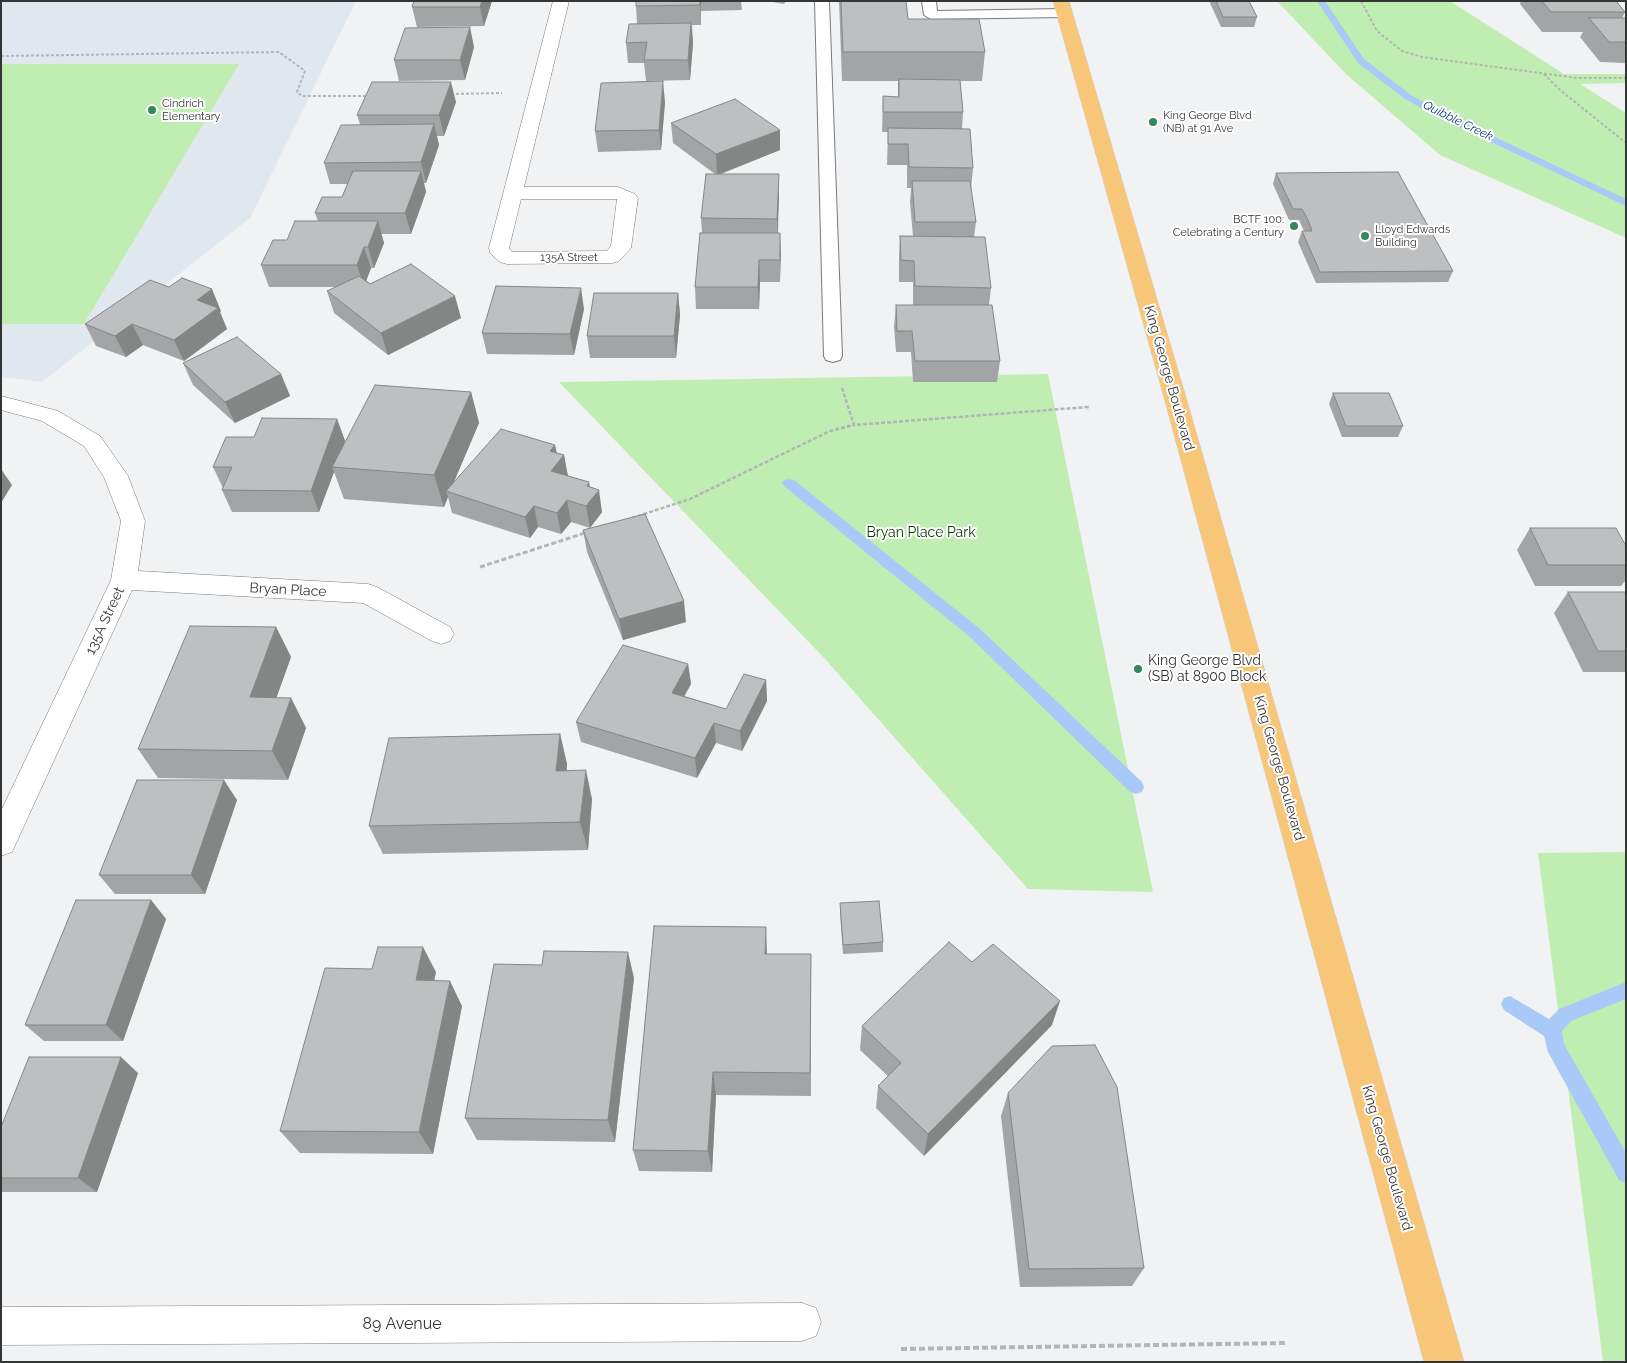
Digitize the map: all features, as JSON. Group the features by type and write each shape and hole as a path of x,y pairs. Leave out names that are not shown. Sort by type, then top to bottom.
{"main road":[{"name":"King George Boulevard","path":"1062,7 1179,411 1444,1362"}],"street":[{"name":"135A Street","path":"513,193 618,193 624,195 628,198 621,248 612,257 507,258 500,253 499,248 561,1"},
{"name":"135A Street","path":"1,403 50,416 92,441 116,476 133,521 124,580 1,843"},
{"name":"Bryan Place","path":"124,580 368,594 441,634"},
{"name":"89 Avenue","path":"1,1326 802,1322"}],"lane":[{"path":"822,1 833,356"},
{"path":"934,32 930,8 1062,7"}],"path":[{"path":"1361,1 1377,31 1402,51 1422,57 1577,78 1626,78"},
{"path":"1,56 279,52 305,71 297,92 302,96 372,96"},
{"path":"1544,74 1560,90 1626,143"},
{"path":"447,94 504,93"},
{"path":"833,356 854,425"},
{"path":"626,520 690,499 830,431 854,425 1088,407 1088,410"},
{"path":"480,567 589,532"},
{"path":"901,1349 1285,1343"}],"shaded area":[{"name":"Cindrich Elementary","path":"1,1 356,1 250,218 42,382 1,377"}],"green space":[{"path":"1277,1 1450,1 1564,74 1626,74 1626,83 1580,84 1626,113 1626,238 1440,155 1346,74"},
{"path":"1,64 239,64 84,324 1,324"},
{"name":"Bryan Place Park","path":"1048,374 1153,892 1028,889 826,660 559,382"},
{"path":"1626,852 1626,1362 1603,1362 1538,853"}],"building":[{"path":"414,1 482,1 480,7 412,7"},
{"path":"636,1 700,1 700,5 636,6"},
{"path":"841,1 906,1 908,19 979,19 985,52 843,52"},
{"path":"1216,1 1249,1 1257,17 1223,17"},
{"path":"1542,1 1616,1 1625,12 1551,12"},
{"path":"1589,18 1626,18 1626,42 1609,42"},
{"path":"691,23 688,60 644,60 647,42 626,43 629,24"},
{"path":"470,27 460,60 394,60 405,28"},
{"path":"899,79 960,80 963,112 883,112 883,96 899,97"},
{"path":"663,81 659,130 595,131 601,83"},
{"path":"372,82 451,82 439,115 357,115"},
{"path":"735,99 780,130 716,154 671,123"},
{"path":"434,124 421,162 324,163 341,125"},
{"path":"888,128 970,129 973,168 909,167 908,144 888,144"},
{"path":"353,171 421,171 405,213 315,213 322,197 342,197"},
{"name":"Lloyd Edwards Building","path":"1398,172 1453,271 1320,272 1302,231 1312,231 1308,220 1302,209 1293,209 1276,173"},
{"path":"706,174 779,174 777,219 701,218"},
{"path":"912,181 970,181 976,222 915,222"},
{"path":"295,221 378,221 368,247 364,247 357,265 261,265 273,240 287,240"},
{"path":"700,233 780,233 780,260 759,260 758,287 695,287"},
{"path":"900,236 985,237 991,288 915,286 914,261 901,260"},
{"path":"411,264 455,296 381,333 327,291 359,276 370,284"},
{"path":"182,278 212,289 197,300 218,308 174,340 132,324 115,336 85,324 150,280 169,287"},
{"path":"496,286 581,288 570,334 482,333"},
{"path":"594,293 678,293 674,336 587,336"},
{"path":"896,305 992,305 1000,361 915,361 912,331 897,331"},
{"path":"237,337 281,374 225,402 183,363"},
{"path":"375,385 471,392 434,475 332,467"},
{"path":"1333,393 1389,393 1403,426 1346,426"},
{"path":"262,418 337,419 311,491 222,490 232,467 213,467 226,437 254,437"},
{"path":"501,429 555,445 550,451 564,455 551,471 589,482 587,486 599,490 586,506 567,500 557,513 534,506 525,517 446,491"},
{"path":"645,514 684,601 619,619 583,530"},
{"path":"1530,528 1616,528 1626,546 1626,565 1548,565"},
{"path":"1568,592 1626,592 1626,651 1598,651"},
{"path":"190,626 276,627 250,697 291,698 272,751 138,749"},
{"path":"623,645 688,664 672,693 726,709 744,674 766,680 740,731 714,723 695,758 576,722"},
{"path":"560,734 556,771 586,770 580,822 369,826 389,738"},
{"path":"137,780 224,780 191,875 99,875"},
{"path":"76,900 151,900 106,1025 25,1025"},
{"path":"879,901 883,942 843,945 840,903"},
{"path":"654,926 766,927 765,954 811,954 810,1073 713,1072 708,1151 633,1150"},
{"path":"949,942 972,962 993,944 1060,1001 928,1134 878,1086 901,1063 862,1026"},
{"path":"378,947 423,947 416,980 450,981 419,1132 280,1131 325,968 372,969"},
{"path":"544,951 628,952 608,1120 465,1118 494,964 542,965"},
{"path":"1095,1045 1117,1087 1144,1268 1029,1269 1008,1093 1052,1046"},
{"path":"29,1057 121,1057 78,1178 1,1178 1,1127"}],"waterway":[{"name":"Quibble Creek","path":"1321,1 1361,61 1408,97 1433,111 1626,203"},
{"path":"789,483 975,633 1136,787"},
{"name":"Quibble Creek","path":"1553,1031 1557,1022 1565,1015 1626,990"},
{"path":"1510,1004 1553,1031"},
{"name":"Quibble Creek","path":"1553,1031 1555,1046 1626,1173"}],"place":[{"name":"Cindrich Elementary","path":"152,110"},
{"name":"King George Blvd (NB) at 91 Ave","path":"1153,122"},
{"name":"BCTF 100: Celebrating a Century","path":"1294,226"},
{"name":"Lloyd Edwards Building","path":"1365,236"},
{"name":"King George Blvd (SB) at 8900 Block","path":"1138,669"}]}
